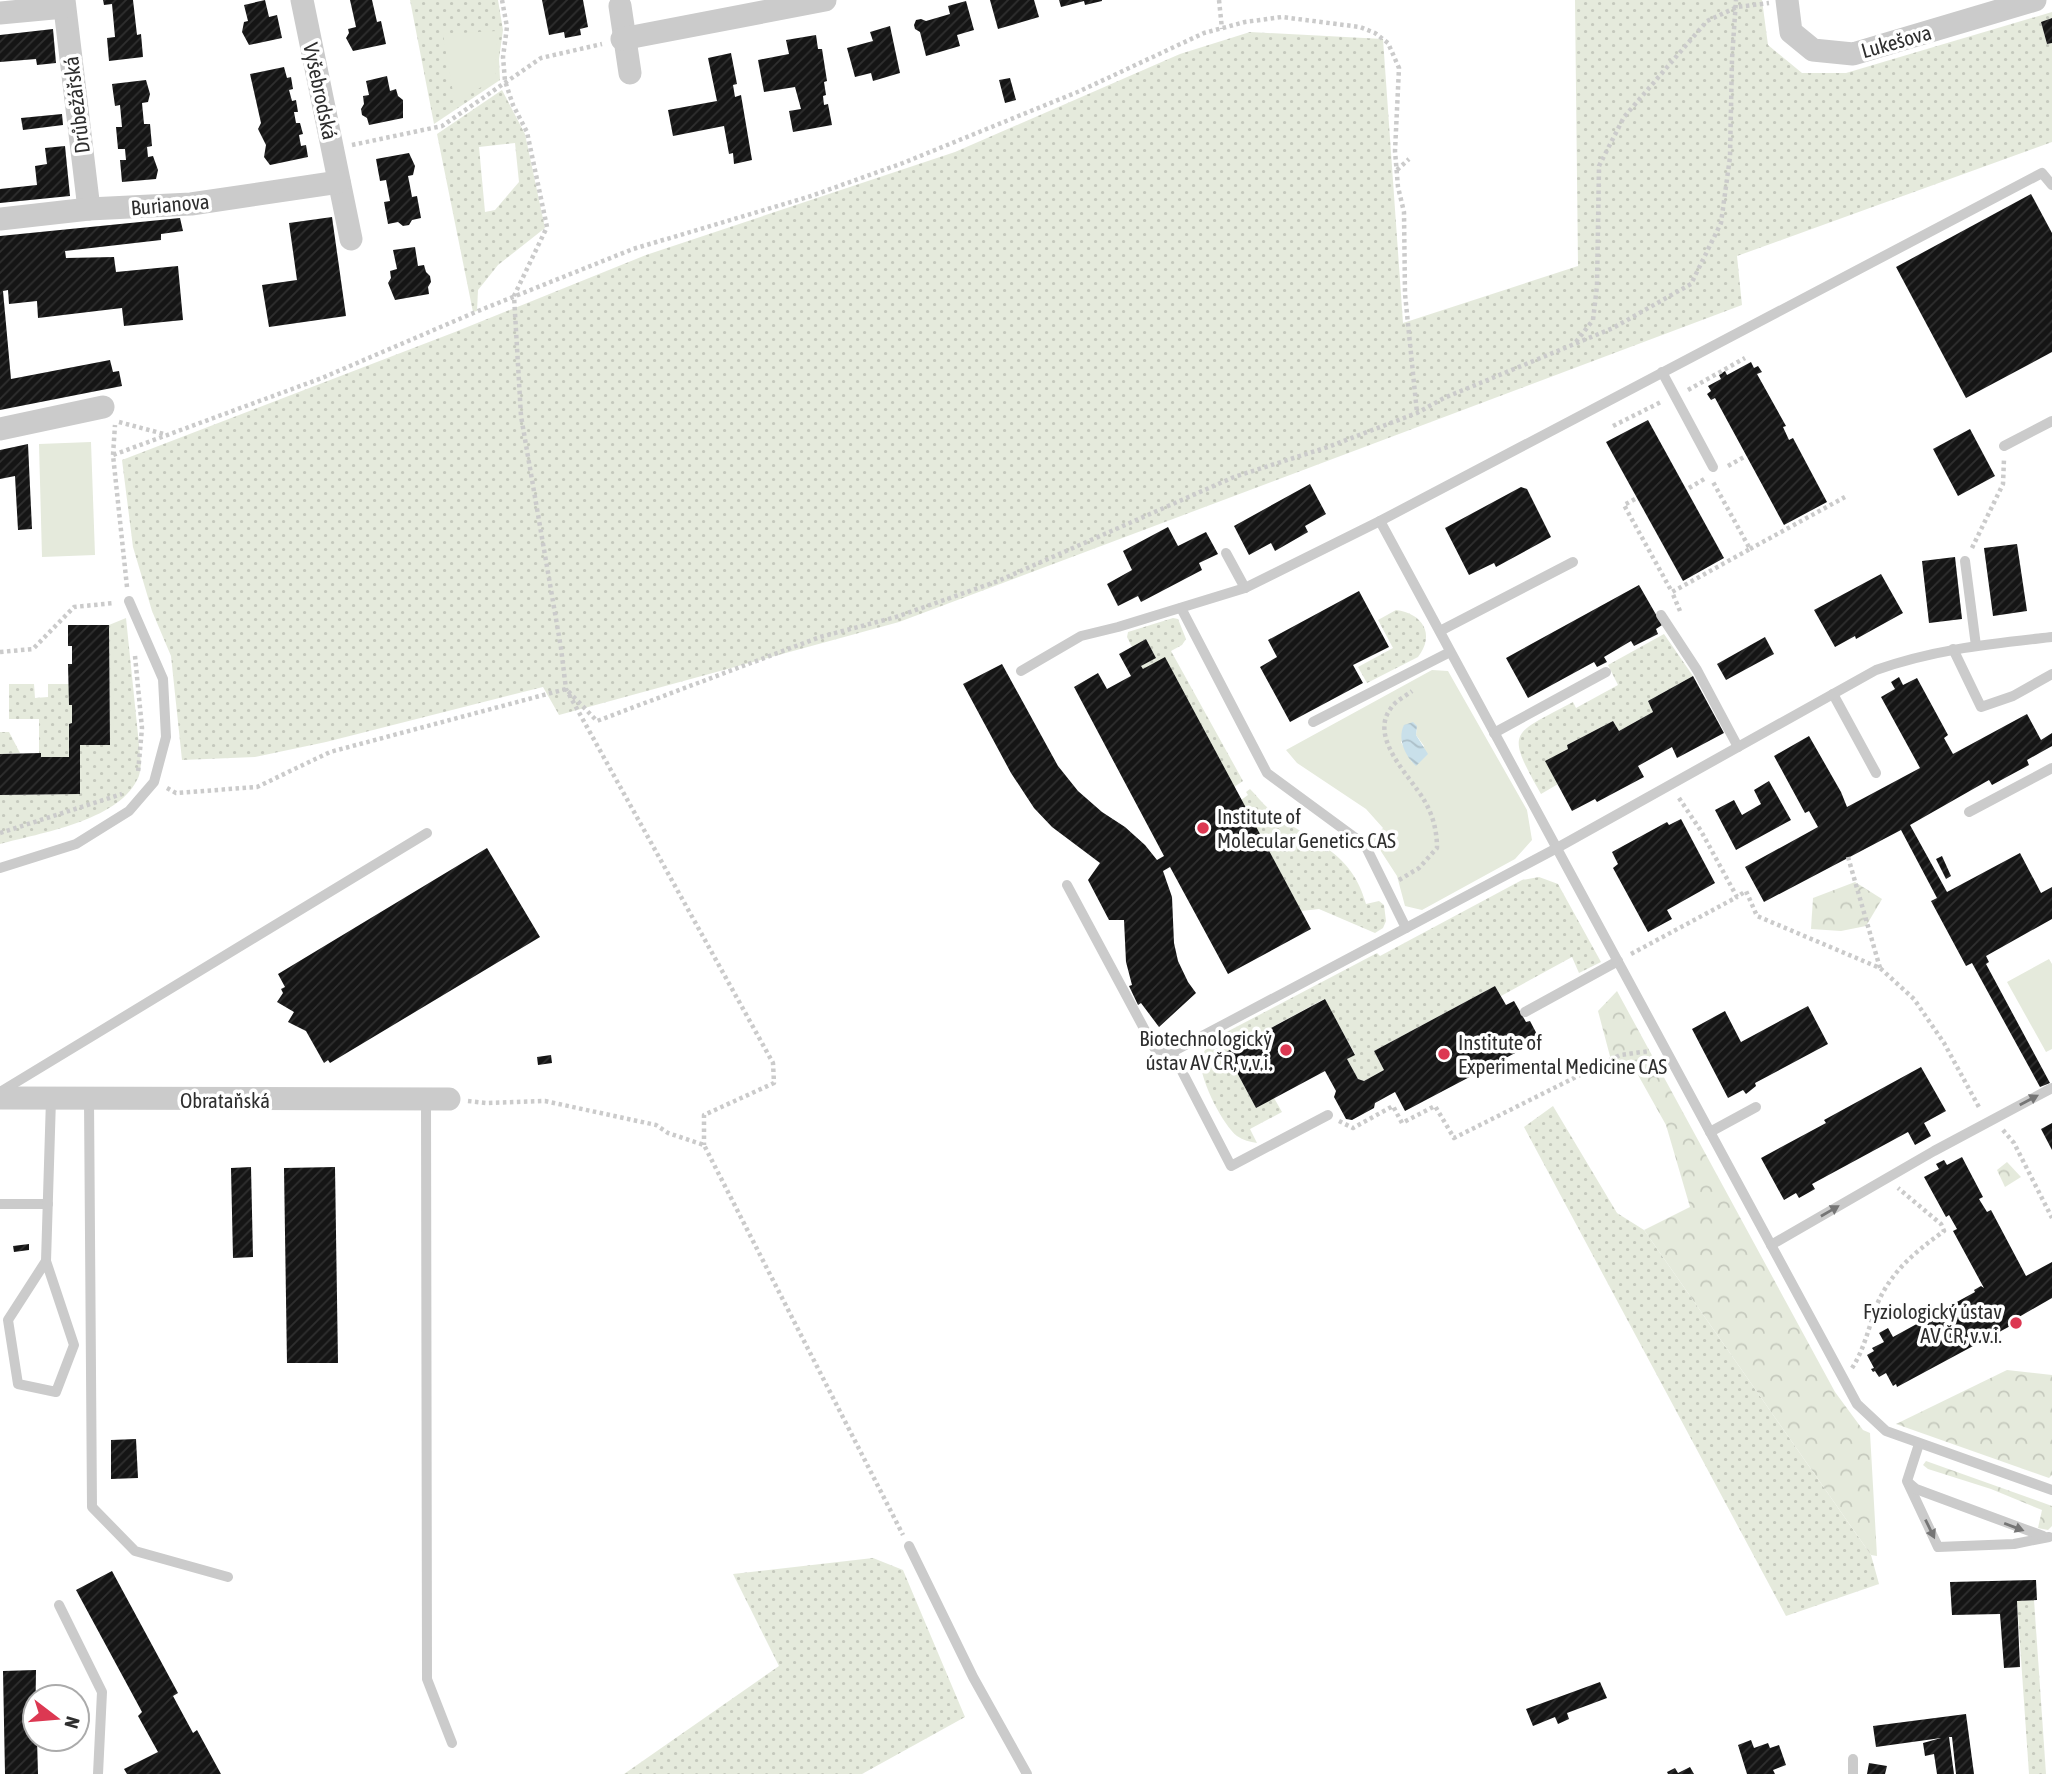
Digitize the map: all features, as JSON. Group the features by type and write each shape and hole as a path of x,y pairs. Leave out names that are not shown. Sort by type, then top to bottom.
{"street":[{"name":"Vyšebrodská","path":"302,0 351,239"},
{"path":"624,38 823,0"},
{"name":"Lukešova","path":"1788,1 1791,32 1814,50 1853,54 2035,0"},
{"path":"0,13 64,3"},
{"name":"Drůbežářská","path":"64,3 89,209"},
{"path":"621,6 630,73"},
{"name":"Burianova","path":"0,219 89,209 191,204 339,182"},
{"path":"0,429 103,408"},
{"name":"Obrataňská","path":"0,1098 449,1100"}],"lane":[{"path":"1021,671 1081,636 1245,588 1380,521 2042,173 2052,185"},
{"path":"1662,372 1716,471"},
{"path":"2004,446 2052,421"},
{"path":"1380,521 1857,1404 1886,1431 2052,1490"},
{"path":"1226,553 1245,588"},
{"path":"1965,561 1976,646"},
{"path":"1440,631 1573,562"},
{"path":"0,867 76,844 129,811 153,782 166,737 163,679 129,601"},
{"path":"1181,608 1267,773 1364,845 1406,928"},
{"path":"1661,615 1738,747"},
{"path":"1067,885 1154,1049 1172,1052 1557,848 1876,670 1913,657 1953,649 2052,637"},
{"path":"1953,649 1981,707 2012,696 2052,674"},
{"path":"1313,722 1450,652"},
{"path":"1494,733 1606,672"},
{"path":"1833,694 1876,773"},
{"path":"1969,813 2052,768"},
{"path":"0,1092 427,833"},
{"path":"1525,1012 1618,961"},
{"path":"1172,1052 1231,1166 1328,1115"},
{"path":"1771,1245 2052,1088"},
{"path":"46,1261 8,1320 18,1384 56,1392 74,1345 46,1261 51,1099"},
{"path":"426,1099 427,1679 452,1743"},
{"path":"89,1100 92,1507 135,1551 228,1577"},
{"path":"1710,1132 1756,1107"},
{"path":"0,1203 48,1204"},
{"path":"1919,1444 1907,1482 1938,1547 2014,1544 2051,1536"},
{"path":"1907,1482 1916,1489 2037,1535 2051,1536"},
{"path":"909,1546 973,1677 1027,1774"},
{"path":"59,1605 102,1692 98,1774"},
{"path":"1853,1759 1853,1774"}],"path":[{"path":"502,0 507,27 503,57 505,81 513,106 527,132 547,227 514,296 521,416 561,648 565,689 773,1063 774,1083 704,1115 704,1145 909,1546"},
{"path":"1219,0 1222,29"},
{"path":"565,689 597,721 820,637 896,617 998,581 1234,477 1328,447 1417,413 1444,398 1613,328 1691,284 1721,223 1730,157 1736,0"},
{"path":"1576,343 1593,320 1597,286 1599,166 1624,117 1707,21 1737,7 1788,1"},
{"path":"113,454 321,378 633,249 811,196 903,163 1080,91 1204,33 1245,22 1282,18 1360,27 1375,33 1388,43 1399,68 1395,151 1404,212 1405,294 1417,413"},
{"path":"334,149 442,126 541,58 624,38"},
{"path":"1397,171 1409,159"},
{"path":"0,652 33,649 74,607 129,601 113,454 115,421 166,435"},
{"path":"1965,561 2003,484 2004,446"},
{"path":"1744,457 1716,471 1751,549"},
{"path":"1672,592 1845,497"},
{"path":"1635,499 1624,505 1672,592 1686,624 1680,644"},
{"path":"133,642 142,728 138,774 176,793 257,787 330,752 565,689"},
{"path":"1385,885 1419,868 1437,848 1433,819 1424,800 1397,765 1384,724 1390,708 1425,682 1427,663"},
{"path":"1670,784 1701,831 1737,897"},
{"path":"0,834 121,795 129,785"},
{"path":"1848,857 1880,968"},
{"path":"1618,961 1746,891 1758,916 1880,968 1914,999 1990,1121 2014,1143 2052,1218"},
{"path":"1328,1115 1353,1128 1393,1107 1402,1122 1435,1106 1454,1138 1620,1055 1654,1051"},
{"path":"449,1100 486,1103 545,1101 656,1125 668,1133 704,1145"},
{"path":"1844,1380 1856,1361 1878,1303 1891,1280 1912,1254 1944,1231 1941,1224 1887,1178"}],"green space":[{"path":"410,0 498,0 503,30 499,59 500,80 434,124"},
{"path":"1575,0 1762,0 1768,45 1802,73 1846,73 2052,12 2052,18 2041,22 2047,44 2052,43 2052,142 1737,256 1742,305 899,622 559,715 543,687 326,742 255,757 182,760 171,656 152,611 133,547 122,460 455,332 646,255 955,152 1180,54 1250,32 1383,39 1403,323 1578,266"},
{"path":"497,31 495,78 455,104 443,34"},
{"path":"502,90 525,134 545,228 498,265 478,290 477,311 473,312 437,134","holes":["515,143 519,182 495,210 485,212 479,147"]},
{"path":"91,442 95,555 42,557 39,444"},
{"path":"1396,610 1413,615 1424,626 1426,640 1423,648 1418,657 1367,683 1358,667 1393,648 1378,620"},
{"path":"126,618 141,764 138,778 127,794 113,806 95,815 56,830 0,844 0,795 80,794 80,745 110,744 109,625"},
{"path":"1173,618 1178,619 1186,639 1182,645 1171,651 1243,781 1234,787 1141,666 1156,658 1146,639 1132,647 1127,637 1128,632"},
{"path":"1664,634 1693,676 1648,701 1653,712 1619,731 1613,721 1567,745 1568,749 1546,761 1558,784 1541,794 1529,773 1519,745 1520,736 1526,728 1573,702 1576,708 1618,685 1608,665"},
{"path":"1432,670 1448,671 1527,810 1532,840 1515,859 1422,910 1405,906 1397,876 1373,839 1383,828 1366,809 1297,763 1286,750","holes":["1417,726 1416,735 1424,746 1412,762 1401,742"]},
{"path":"9,684 34,684 35,698 48,697 48,684 69,684 72,723 69,724 69,757 41,757 39,719 9,719"},
{"path":"0,732 9,732 20,753 0,754"},
{"path":"1250,789 1269,809 1339,858 1359,885 1366,904 1379,901 1384,905 1386,921 1383,928 1375,933 1319,909 1301,911 1241,800 1248,795 1246,792"},
{"path":"1539,877 1558,884 1601,962 1579,973 1572,957 1501,996 1495,986 1374,1051 1384,1070 1364,1081 1358,1079 1347,1059 1355,1054 1324,999 1226,1052 1256,1108 1274,1098 1282,1112 1250,1129 1257,1143 1242,1139 1231,1130 1213,1102 1202,1070 1203,1054 1219,1036 1377,953 1380,956 1522,880"},
{"path":"1855,882 1882,899 1866,926 1841,931 1811,929 1813,898"},
{"path":"2049,959 2052,964 2052,1049 2046,1052 2007,982"},
{"path":"1617,991 1835,1392 1863,1430 1870,1433 1877,1556 1871,1555 1644,1230 1690,1207 1666,1125 1633,1066 1615,1075 1598,1011"},
{"path":"1553,1106 1617,1213 1644,1230 1871,1555 1879,1584 1786,1616 1524,1127"},
{"path":"2007,1162 2021,1177 2005,1187 1997,1170"},
{"path":"2007,1370 2052,1375 2052,1475 2049,1478 1896,1424"},
{"path":"1926,1461 2052,1506 2052,1526 2048,1530 2038,1528 2042,1510 1991,1489 1928,1469 1923,1465"},
{"path":"873,1558 903,1570 965,1717 862,1774 624,1774 779,1666 733,1574"},
{"path":"2034,1600 2046,1774 2029,1774 2017,1601"}],"water":[{"path":"1413,722 1417,726 1416,735 1428,754 1416,766 1408,757 1401,736 1404,725"}],"building":[{"path":"103,0 133,0 137,35 141,34 143,57 109,61 107,38 115,37 112,4 104,5"},
{"path":"265,0 269,17 277,15 282,38 249,45 242,32 244,22 248,21 244,5"},
{"path":"350,0 372,0 377,22 381,21 386,44 353,51 346,38 348,29 356,27"},
{"path":"542,0 583,0 588,27 580,29 581,35 565,38 564,32 549,35"},
{"path":"990,0 1034,0 1039,17 998,29"},
{"path":"1059,0 1102,1 1085,5 1084,1 1061,7"},
{"path":"966,1 974,30 957,35 960,46 926,56 920,32 915,29 916,20 926,21 950,14 948,6"},
{"path":"2052,18 2052,43 2047,44 2041,22"},
{"path":"890,26 900,73 873,81 871,73 855,77 847,48 873,41 870,32"},
{"path":"53,29 56,63 37,65 36,59 0,62 0,35"},
{"path":"816,35 818,49 822,49 827,81 824,82 824,105 828,104 832,125 793,132 789,111 801,109 795,87 764,92 758,60 789,54 786,40"},
{"path":"731,53 737,84 733,85 735,97 741,95 752,160 734,164 733,153 729,154 724,126 673,136 668,110 717,101 708,58"},
{"path":"284,67 287,78 291,77 293,89 289,90 292,101 296,100 296,123 300,123 303,134 299,135 301,146 306,145 308,157 270,165 264,157 266,145 258,129 261,123 250,74"},
{"path":"387,76 390,91 396,89 403,100 403,118 369,125 361,109 364,104 363,96 369,95 366,81"},
{"path":"1010,78 1016,100 1005,103 999,80"},
{"path":"146,80 150,94 148,102 142,103 144,124 150,124 152,146 147,147 148,157 153,156 158,170 156,179 122,182 120,160 126,160 125,149 118,149 116,127 122,127 120,105 115,106 112,84"},
{"path":"62,114 63,125 23,130 21,118"},
{"path":"65,146 70,196 0,203 0,189 37,185 35,166 47,164 45,148"},
{"path":"409,153 415,166 413,175 408,176 412,197 417,196 421,218 412,220 409,225 403,226 398,222 388,224 384,202 390,201 386,180 380,181 376,159"},
{"path":"2031,194 2052,233 2052,352 1966,398 1896,267"},
{"path":"332,217 346,316 269,327 262,285 297,280 289,223"},
{"path":"180,218 183,231 161,234 161,240 65,251 66,258 114,257 116,272 178,266 183,320 124,326 122,308 38,318 37,301 9,304 8,290 3,291 11,379 110,360 113,372 119,371 122,386 0,410 0,236"},
{"path":"415,247 418,266 424,265 430,276 429,294 395,300 388,283 391,278 390,271 397,269 393,250"},
{"path":"1751,362 1754,368 1758,366 1762,372 1757,374 1786,426 1783,427 1789,440 1793,438 1827,502 1784,525 1715,398 1711,400 1707,394 1711,391 1708,386 1721,379 1719,375 1725,371 1727,375"},
{"path":"1648,420 1724,558 1683,581 1606,442"},
{"path":"1970,429 1995,476 1958,496 1933,449"},
{"path":"28,444 32,529 18,530 15,476 0,479 0,450"},
{"path":"1310,484 1326,514 1305,526 1308,532 1275,551 1271,543 1249,555 1234,526"},
{"path":"1521,487 1527,489 1551,537 1496,567 1494,563 1469,575 1445,528"},
{"path":"1168,527 1178,546 1206,532 1218,554 1199,563 1202,570 1141,602 1138,596 1118,606 1107,584 1132,570 1123,551"},
{"path":"2017,544 2027,611 1993,616 1984,548"},
{"path":"1955,557 1962,619 1929,623 1922,561"},
{"path":"1881,574 1903,613 1856,639 1855,636 1835,647 1814,610"},
{"path":"1639,585 1662,625 1656,629 1658,634 1634,646 1631,641 1604,657 1607,662 1597,667 1594,662 1528,698 1506,658"},
{"path":"1359,591 1389,647 1353,665 1363,683 1290,722 1260,667 1277,657 1268,640"},
{"path":"68,625 109,625 110,745 80,745 80,794 0,795 0,754 41,753 41,757 69,757 72,705 69,705 68,664 72,664 72,646 68,646"},
{"path":"1765,637 1774,654 1726,680 1717,664"},
{"name":"Institute of Molecular Genetics CAS","path":"1146,639 1156,658 1141,666 1143,669 1165,657 1311,929 1228,974 1170,867 1163,871 1172,897 1174,943 1178,961 1196,993 1159,1027 1141,1003 1138,1005 1129,986 1132,985 1126,962 1124,920 1109,920 1088,880 1100,863 1052,827 1034,808 1011,773 963,684 1002,664 1058,766 1078,791 1125,827 1157,860 1164,856 1074,687 1098,673 1107,689 1131,676 1119,654"},
{"path":"1693,676 1724,733 1677,758 1672,747 1638,766 1644,777 1597,802 1595,799 1572,811 1545,761 1568,749 1567,745 1613,721 1619,731 1653,712 1648,701"},
{"path":"1899,677 1903,685 1917,678 1948,735 1944,738 1953,754 2027,714 2041,740 2052,733 2052,746 2027,760 2029,765 1992,785 1989,780 1910,825 1947,892 2020,853 2041,893 2052,887 2052,919 1986,956 1989,962 1986,964 2050,1083 2040,1087 1972,963 1966,966 1931,901 1937,898 1901,830 1764,902 1745,867 1818,827 1809,811 1805,813 1774,756 1809,736 1847,807 1920,768 1881,697 1895,689 1891,682"},
{"path":"1769,781 1791,820 1736,850 1715,810 1734,800 1742,815 1761,804 1754,790"},
{"path":"1681,819 1715,883 1667,910 1672,919 1648,932 1613,868 1618,864 1612,852 1667,822 1669,825"},
{"path":"487,848 540,937 330,1063 328,1060 324,1063 306,1031 288,1022 294,1012 277,1002 283,993 281,989 285,987 278,974"},
{"path":"1942,856 1951,876 1946,879 1936,859"},
{"name":"Institute of Experimental Medicine CAS","path":"1495,986 1506,1005 1514,1001 1526,1022 1530,1021 1540,1040 1405,1111 1395,1092 1375,1103 1374,1108 1352,1120 1346,1119 1334,1097 1336,1091 1325,1071 1256,1108 1226,1052 1325,999 1355,1055 1347,1059 1358,1079 1364,1081 1384,1070 1374,1051"},
{"path":"1808,1006 1828,1044 1755,1083 1756,1086 1746,1094 1743,1090 1728,1098 1692,1029 1725,1011 1741,1042"},
{"path":"551,1055 552,1063 538,1065 537,1057"},
{"path":"1921,1067 1946,1111 1924,1123 1931,1136 1915,1145 1908,1132 1812,1184 1815,1189 1799,1198 1796,1193 1784,1200 1761,1158"},
{"path":"2052,1123 2052,1150 2041,1129"},
{"path":"1962,1157 1983,1197 1979,1199 1987,1212 1991,1210 2026,1276 2052,1262 2052,1298 2012,1321 2014,1324 1897,1387 1896,1384 1893,1386 1886,1373 1879,1377 1873,1372 1871,1369 1874,1368 1867,1355 1874,1351 1872,1348 1884,1342 1879,1333 1888,1328 1893,1337 1975,1292 1974,1290 1981,1286 1984,1288 1953,1231 1957,1229 1949,1215 1946,1217 1924,1177 1939,1169 1936,1164 1944,1160 1947,1165"},
{"path":"251,1167 253,1257 233,1258 231,1168"},
{"path":"335,1167 338,1363 287,1363 284,1168"},
{"path":"29,1244 29,1250 14,1252 13,1246"},
{"path":"136,1439 138,1478 111,1479 111,1440"},
{"path":"112,1571 178,1693 173,1696 193,1733 197,1730 221,1774 127,1774 124,1769 158,1752 138,1716 142,1712 76,1590"},
{"path":"2036,1580 2037,1600 2017,1601 2020,1667 2004,1668 2000,1614 1952,1615 1950,1582"},
{"path":"36,1670 36,1683 21,1683 21,1753 37,1753 38,1774 5,1774 3,1671"},
{"path":"1600,1682 1607,1698 1567,1713 1569,1719 1558,1724 1555,1717 1533,1726 1526,1709"},
{"path":"1966,1714 1974,1774 1956,1774 1952,1737 1949,1737 1954,1774 1937,1774 1934,1754 1925,1756 1923,1743 1941,1738 1876,1747 1873,1726"},
{"path":"1751,1740 1754,1748 1768,1743 1770,1748 1779,1745 1786,1765 1773,1770 1775,1774 1747,1774 1738,1745"},
{"path":"1869,1763 1887,1766 1885,1774 1867,1774"},
{"path":"1690,1767 1694,1774 1668,1774 1667,1772 1675,1768 1678,1773"}],"place":[{"name":"Institute of Molecular Genetics CAS","path":"1203,828"},
{"name":"Biotechnologický ústav AV ČR, v.v.i.","path":"1286,1050"},
{"name":"Institute of Experimental Medicine CAS","path":"1444,1054"},
{"name":"Fyziologický ústav AV ČR, v.v.i.","path":"2016,1323"}]}
